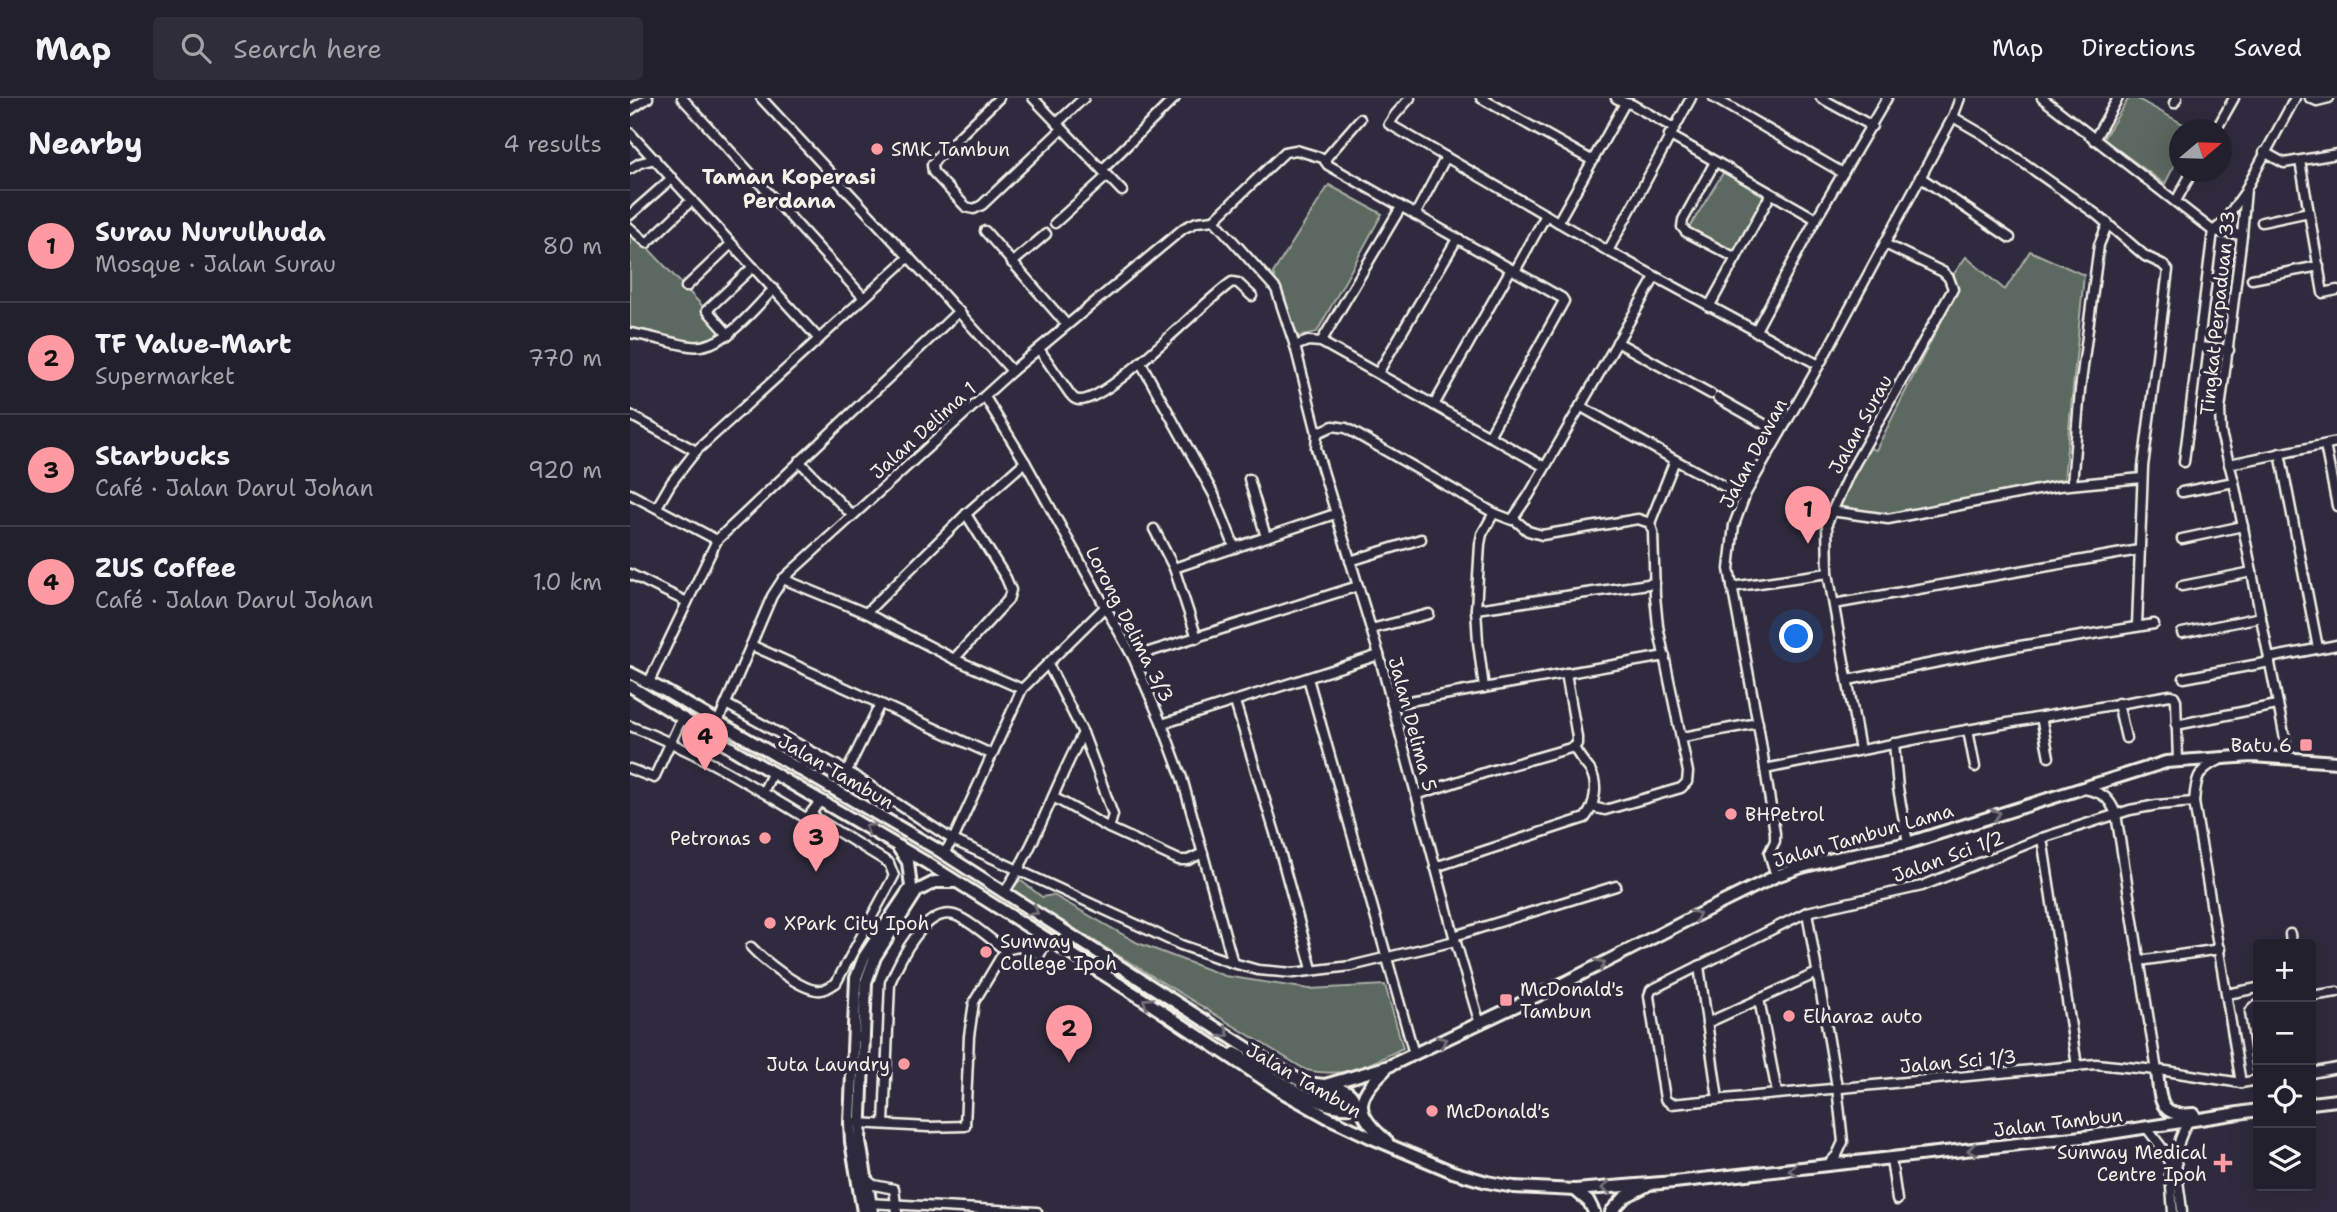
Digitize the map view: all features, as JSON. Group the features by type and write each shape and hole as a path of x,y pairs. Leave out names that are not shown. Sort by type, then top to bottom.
{"main road":[{"name":"Jalan Tambun","path":"630,673 719,722 943,854 1269,1062 1305,1083 1347,1091 1354,1101 1350,1107 1329,1105 1313,1099 1226,1047 1197,1036"},
{"name":"Jalan Tambun","path":"630,686 927,863 1146,1001 1264,1080 1327,1117 1453,1172 1500,1186 1575,1190 1674,1182 2091,1136 2253,1111"},
{"name":"Jalan Tambun Lama","path":"1389,1066 1480,1024 1776,876 1844,856 1908,843 2151,766 2183,760 2232,757 2286,757 2337,762"},
{"path":"895,844 908,862 914,889"},
{"path":"867,1208 851,1142 855,1123 864,957 914,889 935,883 957,882"},
{"path":"1325,1085 1389,1066"},
{"path":"1389,1066 1366,1089 1362,1111 1372,1129 1393,1146"},
{"path":"2157,1070 2162,1104 2170,1113 2178,1115 2246,1112"},
{"path":"2316,1103 2337,1100"},
{"path":"855,1123 867,1180 867,1208"},
{"path":"1611,1212 1625,1197 1652,1183"},
{"path":"1575,1190 1594,1212"}],"street":[{"path":"630,110 648,98"},
{"path":"682,98 864,298"},
{"path":"761,98 1012,371"},
{"path":"999,98 932,165 933,172 966,207 974,209 982,205 1084,98"},
{"path":"1033,98 1122,191"},
{"path":"1055,223 1175,98"},
{"path":"1410,98 1390,124 1608,251 1819,365"},
{"path":"1482,98 1593,161"},
{"path":"1616,98 1631,104 1715,162 1816,219"},
{"path":"1608,251 1691,98"},
{"path":"1714,98 1843,173"},
{"path":"1821,98 1872,126"},
{"path":"1755,332 1816,219 1887,98"},
{"name":"Jalan Dewan","path":"1776,876 1770,856 1776,837 1729,569 1734,525 1744,497 1885,244 1952,117 1959,98"},
{"path":"2042,98 2213,231 2242,235"},
{"path":"2053,107 2058,98"},
{"path":"2094,140 2118,98"},
{"path":"2222,119 2234,98"},
{"name":"Tingkat Perpaduan 33","path":"2286,757 2286,744 2243,526 2221,433 2220,410 2229,350 2245,192 2295,98"},
{"path":"2310,98 2329,98"},
{"path":"1558,222 1625,103"},
{"path":"1952,117 1984,135 2108,223 2144,256 2162,264 2168,270 2142,478 2137,626"},
{"path":"1326,159 1360,119"},
{"path":"630,133 819,339"},
{"path":"1214,220 1285,152 1296,150 1326,159"},
{"path":"2264,152 2284,163 2337,153"},
{"path":"1415,215 1446,157"},
{"path":"630,169 655,159"},
{"path":"1326,159 1328,165 1562,298 1565,303 1489,436"},
{"path":"2300,161 2323,293 2337,290"},
{"path":"1715,162 1683,220 1682,227 1686,232 1736,258"},
{"path":"1920,177 2010,238"},
{"path":"630,215 672,178"},
{"path":"2176,201 2186,182"},
{"path":"2184,462 2213,231 2222,224 2245,192"},
{"path":"1709,307 1772,194"},
{"path":"630,228 647,243 692,200"},
{"path":"1321,342 1401,207"},
{"path":"2262,222 2309,212"},
{"path":"1434,405 1546,215"},
{"name":"Jalan Delima 1","path":"719,722 772,596 783,579 1012,371 1067,325 1184,228 1198,222 1214,220"},
{"name":"Jalan Delima 5","path":"1214,220 1276,289 1295,346 1317,433 1316,448 1379,655 1454,939 1480,1024"},
{"path":"2072,484 2080,390 2099,245 2108,223"},
{"path":"985,231 1067,325"},
{"path":"1012,263 1046,234"},
{"path":"1378,373 1457,239"},
{"path":"686,286 732,244"},
{"name":"Jalan Surau","path":"1860,750 1828,573 1826,532 1831,511 1849,474 1953,289 1949,278 1943,272 1885,244"},
{"path":"657,507 671,483 696,452 909,257"},
{"path":"2252,279 2319,266"},
{"path":"729,335 707,310 753,267"},
{"path":"1514,519 1655,277"},
{"path":"1039,349 1077,400 1097,394 1141,363 1231,282 1238,283 1252,296"},
{"path":"630,333 692,347 719,341 729,335 774,289"},
{"path":"649,682 717,540 959,312"},
{"path":"1295,346 1308,341 1321,342 1545,467"},
{"path":"1617,342 1780,433"},
{"path":"2199,347 2229,350"},
{"path":"1141,363 1214,495 1235,548"},
{"name":"Lorong Delima 3/3","path":"985,397 1025,462 1133,657 1182,778 1233,963"},
{"path":"1580,406 1744,497"},
{"path":"630,415 696,452"},
{"path":"1317,433 1333,426 1346,428 1494,513 1510,520 1514,519 1528,531 1542,535 1637,519 1650,523"},
{"path":"2229,464 2337,442"},
{"path":"2325,445 2337,506"},
{"path":"2280,453 2318,648"},
{"path":"1592,807 1605,810 1681,788 1687,782 1682,737 1658,626 1653,532 1650,523 1675,460"},
{"path":"799,461 852,515"},
{"path":"866,613 966,514 1025,462"},
{"path":"1831,511 1888,520 2072,484 2142,478"},
{"path":"1249,479 1266,537"},
{"path":"2182,492 2234,482"},
{"path":"630,494 717,540"},
{"path":"1174,568 1335,513"},
{"path":"1484,688 1476,609 1480,544 1482,534 1494,513"},
{"path":"954,659 1008,600 1010,590 1006,578 966,514"},
{"path":"2182,539 2243,526"},
{"path":"1154,529 1174,568 1197,638"},
{"path":"1350,561 1421,539"},
{"path":"1834,604 2139,550"},
{"path":"2182,586 2252,572"},
{"path":"1732,587 1828,573"},
{"path":"630,574 687,602"},
{"path":"783,579 866,613 954,659 1022,689"},
{"path":"1476,609 1655,583"},
{"path":"1133,657 1358,586"},
{"path":"943,854 953,840 1022,689 1106,606"},
{"path":"1371,629 1429,614"},
{"path":"2182,633 2261,617"},
{"path":"1848,680 2154,624"},
{"path":"751,645 991,754"},
{"path":"2184,678 2337,645"},
{"path":"1162,724 1379,655"},
{"path":"1392,704 1665,656"},
{"path":"1048,664 1083,733 1113,815 1109,828"},
{"path":"1435,867 1585,818 1592,807 1594,779 1574,747 1577,737 1566,673"},
{"path":"1308,678 1386,960 1416,1053"},
{"path":"1765,769 1894,743 2172,695 2176,700 2176,725 2183,760"},
{"path":"1235,702 1312,970"},
{"path":"726,704 847,771 953,840 1181,945 1233,963 1278,973 1386,960 1616,886"},
{"path":"847,771 880,704"},
{"path":"2118,704 2126,738"},
{"path":"2176,725 2277,705"},
{"path":"2041,717 2049,757"},
{"path":"630,769 654,778 682,718"},
{"path":"1682,737 1758,723"},
{"path":"630,726 671,742 731,773 801,816 808,817 821,800"},
{"path":"1968,730 1975,767"},
{"path":"1004,892 1018,871 1083,733"},
{"path":"1894,743 1898,788 1908,843"},
{"path":"1416,795 1574,747"},
{"path":"800,769 815,753"},
{"path":"2232,757 2209,765 2202,771 2196,781 2194,802 2241,1083"},
{"path":"763,792 773,772"},
{"path":"2080,788 2098,791 2110,799 2116,814 2157,1070"},
{"path":"1053,797 1109,828 1179,860 1188,860 1203,853"},
{"name":"Jalan Sci 1/2","path":"1665,1096 1649,999 1651,990 1807,912 1922,887 2042,838 2116,814 2157,805 2194,802"},
{"path":"751,947 758,955 807,989 823,990 836,983 894,876 889,863 817,819 812,813"},
{"path":"2042,838 2077,1066"},
{"path":"1807,912 1837,1087 1843,1142 1828,1166"},
{"path":"884,1124 890,983 925,924 934,917 945,914 956,916 1005,950"},
{"path":"2290,934 2290,939"},
{"path":"855,1123 965,1126 969,1036 974,1002 1005,950 1018,947 1040,954 1048,939"},
{"path":"2139,961 2220,949"},
{"path":"1699,966 1718,1099"},
{"path":"842,973 861,980"},
{"path":"1707,1023 1817,973"},
{"path":"2227,994 2253,989"},
{"path":"2316,995 2337,992"},
{"path":"1759,999 1777,1093"},
{"path":"2253,1007 2250,1012 2253,1033"},
{"name":"Jalan Sci 1/3","path":"1665,1096 1666,1101 1671,1104 2096,1064 2241,1083 2253,1081"},
{"path":"2316,1072 2337,1068"},
{"path":"2182,1212 2175,1152 2188,1122"},
{"path":"2146,1128 2166,1153 2173,1212"},
{"path":"1891,1159 1897,1200"},
{"path":"867,1180 874,1185 894,1189 897,1208"},
{"path":"867,1208 1037,1212"}],"shaded area":[{"path":"2129,98 2136,98 2174,119 2169,119 2169,176 2165,184 2103,139"},
{"path":"1726,168 1770,195 1735,255 1689,228"},
{"path":"1329,185 1382,214 1317,332 1296,337 1273,273"},
{"path":"630,229 726,331 723,339 692,347 630,331"},
{"path":"2030,251 2084,275 2064,479 1904,512 1877,515 1839,509 1867,447 1876,450 1956,291 1953,275 1966,257 2005,290"},
{"path":"1020,880 1042,897 1053,895 1138,943 1225,976 1309,989 1385,985 1403,1048 1357,1069 1334,1073 1306,1070 1011,890"}],"place":[{"name":"SMK Tambun","path":"877,149"},
{"name":"Surau Nurulhuda","path":"1808,544"},
{"name":"Batu 6","path":"2306,745"},
{"name":"ZUS Coffee","path":"705,771"},
{"name":"BHPetrol","path":"1731,814"},
{"name":"Petronas","path":"765,838"},
{"name":"Starbucks","path":"816,872"},
{"name":"XPark City Ipoh","path":"770,923"},
{"name":"Sunway College Ipoh","path":"986,952"},
{"name":"McDonald's Tambun","path":"1506,1000"},
{"name":"Elharaz auto","path":"1789,1016"},
{"name":"TF Value-Mart","path":"1069,1063"},
{"name":"Juta Laundry","path":"904,1064"},
{"name":"McDonald's","path":"1432,1111"},
{"name":"Sunway Medical Centre Ipoh","path":"2223,1163"}],"district":[{"name":"Taman Koperasi Perdana","path":"789,189"}]}
